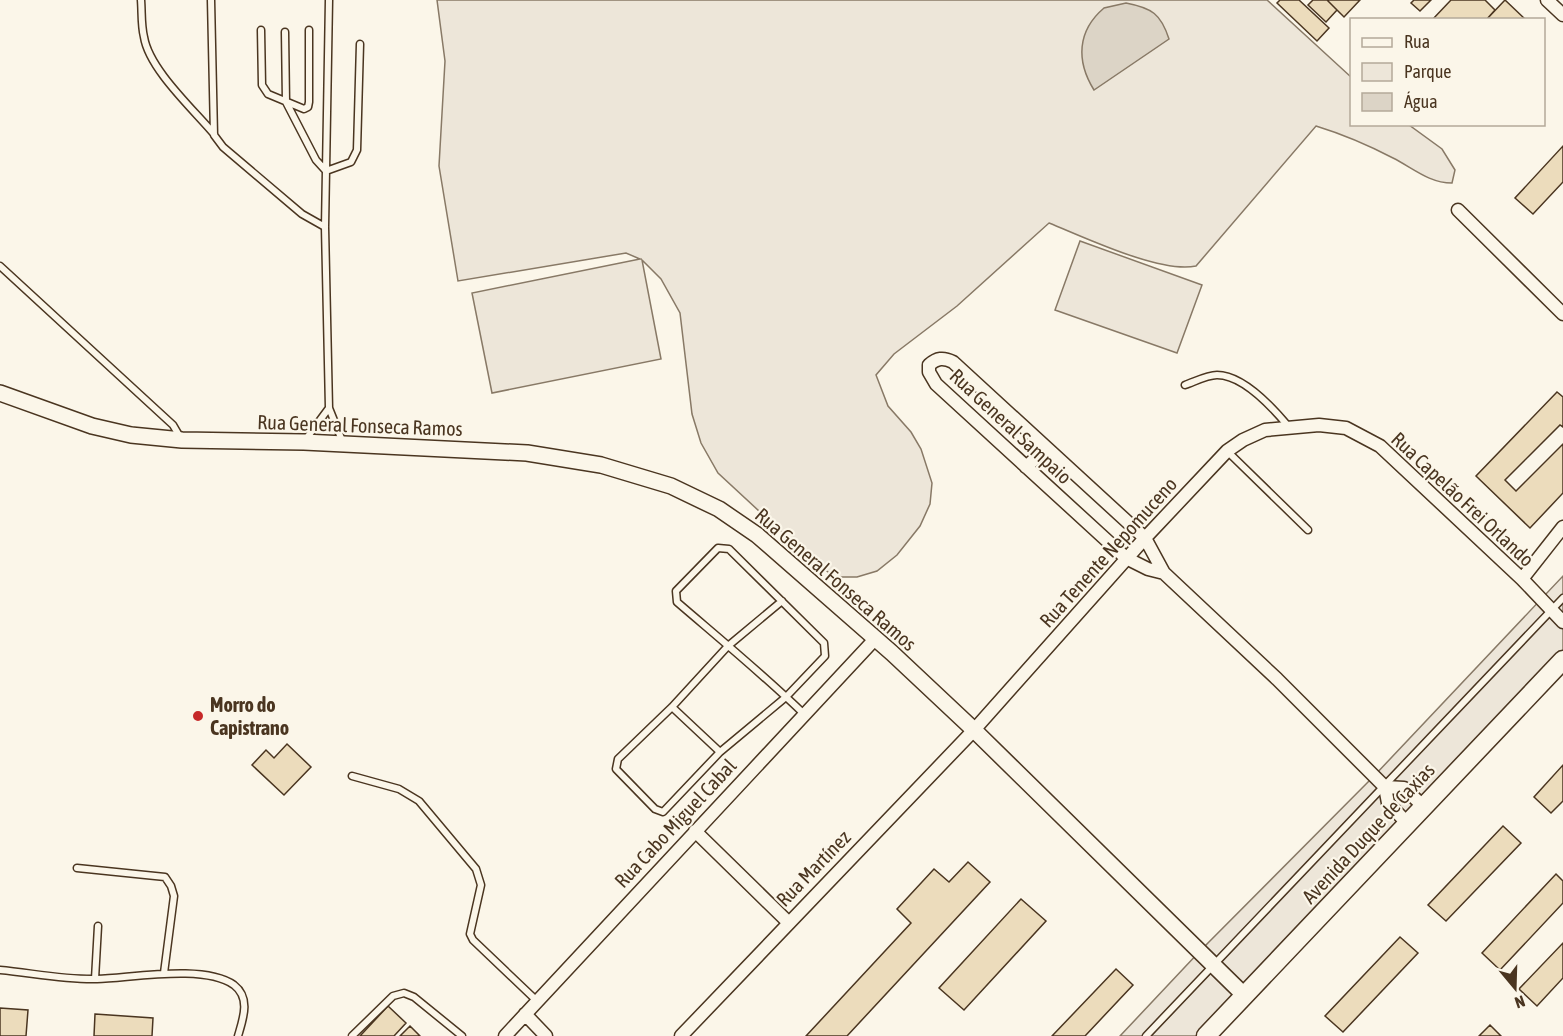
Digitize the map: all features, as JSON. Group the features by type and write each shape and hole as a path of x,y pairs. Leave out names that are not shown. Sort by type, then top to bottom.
{"main road":[{"name":"Avenida Duque de Caxias","path":"1206,1036 1563,660"}],"street":[{"path":"1547,0 1563,15"},
{"path":"1458,210 1563,314"},
{"name":"Rua General Sampaio","path":"1164,573 1148,569 1126,558 936,384 929,372 929,365 936,359 946,358 952,362 1145,538 1164,573 1277,679 1385,787 1388,803 1407,823"},
{"name":"Rua General Fonseca Ramos","path":"0,393 92,426 131,435 182,440 304,442 344,446 527,453 601,465 671,486 718,509 757,535 875,639 974,730 1244,995"},
{"name":"Rua Capelão Frei Orlando","path":"1288,426 1319,425 1346,428 1380,446 1522,579 1563,622"},
{"name":"Rua Tenente Nepomuceno","path":"974,730 1126,558 1227,452 1265,430 1288,426"},
{"path":"1026,467 1047,448"},
{"path":"1522,579 1563,527"},
{"name":"Rua Cabo Miguel Cabal","path":"505,1036 875,639"},
{"name":"Rua Martínez","path":"681,1036 974,730"},
{"name":"Rua General Sampaio","path":"1385,787 1404,788 1423,806"},
{"path":"695,831 788,922"},
{"path":"525,1014 546,1036"}],"lane":[{"path":"141,0 144,38 148,52 156,66 222,147 302,214 325,227"},
{"path":"211,0 214,135"},
{"path":"329,0 325,227 328,408 344,446"},
{"path":"261,30 262,85 268,94 304,109 308,107 309,30"},
{"path":"285,32 286,102 316,160 326,171"},
{"path":"326,171 351,162 357,150 360,44"},
{"path":"0,266 173,425 182,440"},
{"path":"1185,385 1216,375 1231,378 1266,400 1288,426"},
{"path":"304,442 328,408"},
{"path":"1227,452 1308,530"},
{"path":"782,601 728,646 616,763 616,769 655,809 663,812 720,752 786,697 825,656 827,650 824,643 782,601 729,549 718,548 674,595 677,602 728,646 786,697 805,715"},
{"path":"1146,1036 1563,598"},
{"path":"672,707 720,752"},
{"path":"352,776 399,789 419,801 476,869 481,885 470,934 473,940 537,1001"},
{"path":"77,868 165,877 174,896 164,973"},
{"path":"95,979 98,926"},
{"path":"0,970 95,979 164,973 220,978 235,986 243,997 245,1008 238,1036"},
{"path":"352,1036 393,996 404,993 414,997 460,1036"}],"green space":[{"path":"437,0 1267,0 1350,76 1350,126 1410,126 1442,149 1455,170 1452,183 1436,180 1365,144 1316,126 1196,266 1163,265 1143,260 1049,223 957,306 894,354 876,375 888,406 911,432 921,449 932,483 930,504 920,526 897,555 877,571 857,577 835,577 814,562 718,473 701,443 692,414 680,313 661,279 642,260 661,359 492,393 472,293 640,259 626,253 458,281 439,166 445,61"},
{"path":"1080,241 1202,285 1177,353 1055,310"},
{"path":"1563,576 1563,663 1211,1036 1151,1036 1352,823 1146,1036 1120,1036 1200,951 1374,776"}],"water":[{"path":"1126,3 1143,7 1159,18 1169,39 1094,90 1084,68 1082,47 1084,36 1095,17 1104,8"}],"building":[{"path":"1280,0 1299,0 1329,28 1317,41 1277,3"},
{"path":"1313,0 1327,0 1337,10 1326,22 1308,5"},
{"path":"1327,0 1360,0 1344,17"},
{"path":"1414,0 1431,0 1420,11 1411,3"},
{"path":"1451,0 1485,0 1495,10 1488,18 1434,18"},
{"path":"1505,0 1524,18 1488,18"},
{"path":"1563,146 1563,182 1533,214 1515,198"},
{"path":"1557,392 1563,397 1563,427 1560,425 1505,480 1516,491 1563,444 1563,493 1530,528 1476,476"},
{"path":"287,744 311,767 284,795 252,765 266,750 274,758"},
{"path":"1563,765 1563,801 1551,813 1534,797"},
{"path":"1503,826 1521,843 1446,921 1428,905"},
{"path":"968,862 990,882 847,1036 806,1036 911,923 897,909 934,869 949,882"},
{"path":"1556,874 1563,881 1563,903 1500,970 1482,953"},
{"path":"1021,899 1046,921 964,1010 939,988"},
{"path":"1400,937 1418,953 1343,1032 1325,1016"},
{"path":"1563,943 1563,978 1537,1006 1519,989"},
{"path":"1116,969 1133,985 1085,1036 1052,1036"},
{"path":"388,1006 406,1023 394,1036 360,1036"},
{"path":"0,1008 28,1010 26,1036 0,1036"},
{"path":"95,1014 153,1018 152,1036 94,1036"},
{"path":"1490,1025 1501,1036 1479,1036"},
{"path":"410,1026 420,1036 400,1036"}],"place":[{"name":"Morro do Capistrano","path":"198,716"}]}
